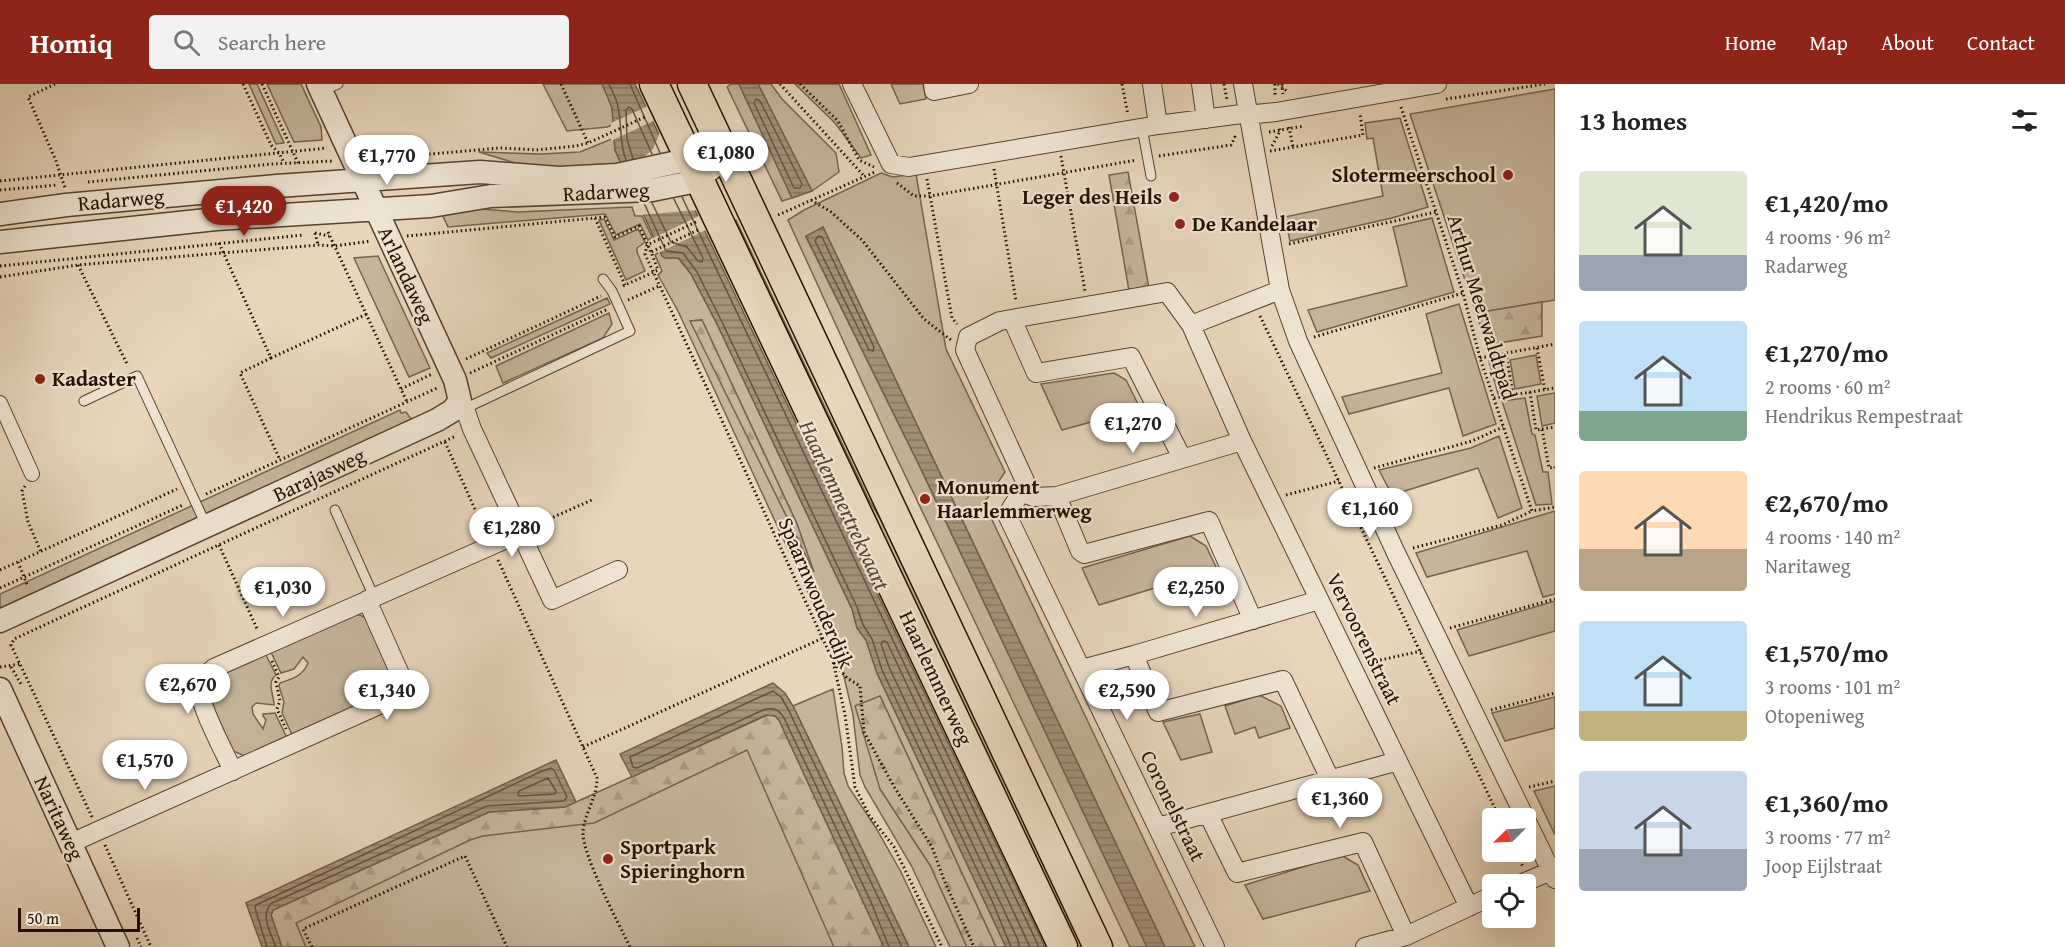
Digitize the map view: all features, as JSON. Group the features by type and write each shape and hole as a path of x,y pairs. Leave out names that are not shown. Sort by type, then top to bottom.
{"main road":[{"name":"Haarlemmerweg","path":"654,84 691,170 1063,947"},
{"name":"Haarlemmerweg","path":"692,84 1098,947"}],"street":[{"path":"852,84 885,167 925,165 1206,118 1266,113 1437,84"},
{"path":"933,84 934,91 969,84"},
{"path":"1144,128 1152,84"},
{"path":"1201,84 1206,118"},
{"path":"1243,84 1280,290 1298,341 1396,553 1553,875 1536,880"},
{"name":"Arlandaweg","path":"326,86 354,162 457,389"},
{"name":"Radarweg","path":"0,242 204,220 314,219 376,209 431,206 491,196 622,184 691,170 726,157"},
{"name":"Radarweg","path":"0,214 65,195 300,177 354,162 622,184"},
{"path":"1191,325 1280,290"},
{"name":"Vervoorenstraat","path":"1087,305 1167,292 1191,325 1242,441 1469,907"},
{"path":"1087,305 1000,321 967,343 1025,481 1023,493 1034,497 1057,496 1242,441"},
{"path":"1016,318 1036,373 1131,357 1182,458"},
{"path":"457,389 472,429 552,600 618,570"},
{"name":"Barajasweg","path":"0,621 213,536 452,411 457,389"},
{"path":"0,403 32,474"},
{"name":"Coronelstraat","path":"1023,493 1009,511 1008,517 1215,947"},
{"path":"1057,496 1080,551 1084,554 1209,522 1253,620"},
{"path":"233,771 202,703 199,687 205,676 214,668 520,533"},
{"path":"71,843 408,692 371,599"},
{"path":"1082,669 1319,600"},
{"path":"1134,655 1158,712 1283,680 1330,778"},
{"name":"Naritaweg","path":"0,689 118,947"},
{"path":"1158,827 1398,760"},
{"path":"1208,814 1237,873 1363,842 1406,936"},
{"path":"1365,947 1406,936 1482,901"}],"lane":[{"path":"1144,128 1151,176"},
{"path":"603,279 618,304"},
{"name":"Barajasweg","path":"457,389 630,331 618,304"},
{"path":"84,401 137,376 213,536"},
{"path":"335,510 371,599"},
{"path":"162,694 190,682 201,684"}],"path":[{"path":"0,190 65,195 62,175 28,97 55,84"},
{"path":"243,84 271,145 279,153 284,164 300,177"},
{"path":"262,84 293,152 300,177"},
{"path":"561,84 588,143"},
{"path":"780,84 864,176"},
{"path":"800,84 838,121 859,160 885,167"},
{"path":"1122,84 1144,128"},
{"path":"1278,84 1287,93 1298,90"},
{"path":"1512,84 1512,89"},
{"name":"Arthur Meerwaldtpad","path":"1394,91 1463,293 1480,358 1532,511"},
{"path":"420,155 500,148 536,150 588,143 652,114"},
{"path":"1269,152 1363,135 1360,114"},
{"path":"897,183 914,196 930,196 1231,145 1235,137"},
{"path":"1058,142 1087,305"},
{"path":"300,177 354,162 381,144 390,158 397,157"},
{"path":"0,181 293,152 354,162"},
{"path":"991,153 1016,318"},
{"path":"87,182 284,164 300,177"},
{"path":"925,165 952,318 967,343"},
{"path":"778,215 885,167"},
{"path":"811,200 831,212 862,240 924,318 967,343"},
{"path":"1272,247 1436,212"},
{"path":"0,277 78,265 318,245 335,246 442,232 605,216 615,237 639,226 658,270 612,291 457,389 401,388"},
{"path":"595,218 625,285"},
{"path":"653,272 645,250 649,245 703,218"},
{"path":"314,219 330,237"},
{"path":"314,219 335,246 407,402 457,389 618,304 659,286"},
{"path":"0,266 219,243 314,219"},
{"path":"314,219 318,245"},
{"path":"651,251 701,228"},
{"path":"219,243 271,358"},
{"path":"78,265 125,363 137,376"},
{"name":"Spaarnwouderdijk","path":"653,272 833,661 845,715 855,787 869,814 894,847 942,947"},
{"path":"1298,341 1463,293"},
{"path":"1253,301 1495,808"},
{"path":"280,460 240,373 366,314"},
{"path":"1480,358 1555,344"},
{"path":"1537,348 1545,390"},
{"path":"1506,353 1513,395"},
{"path":"1494,398 1555,388"},
{"path":"1530,393 1536,430 1555,427"},
{"path":"413,399 430,423"},
{"path":"1358,473 1472,441 1503,427"},
{"name":"Barajasweg","path":"20,664 11,645 14,639 213,536 472,429"},
{"path":"1542,429 1549,468 1555,468"},
{"path":"444,441 597,778 597,791 586,817 584,843 630,947"},
{"path":"32,474 22,491 28,522 41,552"},
{"path":"1271,500 1339,481"},
{"path":"0,570 187,484"},
{"path":"549,519 594,499"},
{"path":"1396,553 1502,525 1532,511 1555,507"},
{"path":"213,536 279,677 276,682 280,701 277,709 293,744"},
{"path":"1436,632 1555,599"},
{"path":"583,747 823,638"},
{"path":"1352,667 1420,651"},
{"path":"833,661 847,678 860,686 864,732 893,785 932,847 974,947"},
{"path":"0,667 20,664 151,947"},
{"path":"1474,714 1555,693"},
{"path":"1512,792 1555,781"},
{"path":"312,947 303,929 465,856 507,947"}],"green space":[{"path":"249,84 257,84 284,143 276,144"},
{"path":"267,84 301,84 321,127 322,140 294,142"},
{"path":"543,84 602,84 611,104 615,124 607,127 567,131"},
{"path":"731,84 739,84 792,198 782,201 727,87"},
{"path":"758,84 771,84 782,99 836,153 839,172 812,191"},
{"path":"795,84 839,84 871,155 861,158 835,123"},
{"path":"891,84 923,84 926,99 900,104"},
{"name":"Slotermeerschool","path":"1555,89 1555,300 1476,313 1410,114"},
{"path":"1400,118 1428,207 1392,218 1290,241 1285,217 1383,196 1373,138 1367,139 1365,123"},
{"path":"614,138 615,150 621,164 542,171 479,152 541,154 580,152"},
{"path":"1128,172 1149,288 1129,291 1109,175"},
{"path":"881,173 893,177 916,174 946,349 1005,472 984,503 1195,947 1165,947 823,227 806,237 920,467 1147,947 1130,947 893,450 788,220"},
{"path":"632,207 635,216 642,216 652,237 648,240 640,224 616,235 605,214 448,227 442,214 480,209 518,212"},
{"path":"1432,218 1454,292 1317,332 1308,310 1407,286 1393,227"},
{"path":"604,219 614,240 638,229 645,242 637,248 637,252 645,271 626,280 599,220"},
{"path":"736,220 869,500 908,565 1089,947 1073,947 729,223"},
{"path":"660,251 669,258 679,259 691,274 717,324 852,609 857,628 866,640 877,673 1006,947 996,947 880,696 880,789 930,865 967,947 950,947 911,865 865,787 860,775 853,715 841,664 678,311 658,275 662,271 655,255","holes":["702,320 797,524 811,566 691,321"]},
{"path":"378,256 430,368 409,377 354,258"},
{"path":"607,298 610,304 491,358 487,353"},
{"path":"1542,302 1542,336 1487,345 1476,313"},
{"path":"1459,304 1496,424 1463,436 1449,388 1349,414 1342,397 1442,373 1426,314"},
{"path":"609,313 612,324 603,338 503,383 496,366"},
{"path":"702,320 797,524 814,572 690,321"},
{"path":"1536,355 1541,384 1515,389 1510,360"},
{"path":"1502,359 1509,392 1498,394 1489,361"},
{"path":"1114,373 1126,380 1139,406 1138,409 1062,430 1041,384"},
{"path":"1555,393 1555,423 1542,426 1537,396"},
{"path":"1525,398 1543,472 1548,472 1552,504 1536,505 1502,401"},
{"path":"400,410 401,413 406,412 412,420 0,611 0,594"},
{"path":"1499,436 1522,508 1498,518 1478,468 1392,495 1379,470 1471,448"},
{"path":"1555,511 1555,594 1543,597 1527,551 1427,577 1416,553"},
{"path":"1190,536 1206,546 1217,569 1099,605 1082,568"},
{"path":"1555,601 1555,631 1469,656 1457,630"},
{"path":"349,614 360,615 368,619 395,678 387,696 294,739 282,713 284,702 279,686 280,683 300,674 308,663 303,657 294,669 281,673 269,648"},
{"path":"264,651 276,675 271,682 274,705 256,703 252,707 253,714 263,729 266,720 263,714 275,713 289,742 245,756 233,751 206,703 210,679"},
{"path":"833,689 844,773 848,786 876,828 901,872 936,947 909,947 793,706"},
{"path":"1259,695 1281,706 1290,728 1259,738 1255,727 1235,734 1225,706"},
{"path":"880,696 996,947 967,947 930,865 880,789 855,706"},
{"path":"1555,697 1555,728 1505,741 1492,713"},
{"path":"770,714 779,720 884,947 834,947 747,750 594,823 483,836 470,840 296,923 306,947 282,947 271,915 273,910 489,812 565,807"},
{"path":"1200,714 1212,752 1181,760 1163,722"},
{"name":"Sportpark Spieringhorn","path":"759,720 887,947 283,947 271,910 492,801 564,809"},
{"path":"1555,786 1555,835 1534,791"},
{"path":"1341,855 1358,865 1370,891 1263,919 1245,885"}],"water":[{"path":"602,84 635,84 1045,947 1006,947 877,673 866,640 857,628 852,609 717,324 691,274 679,258 662,256 615,150 612,108"},
{"path":"739,84 758,84 812,191 792,198"},
{"path":"823,227 1165,947 1147,947 920,467 806,236"},
{"path":"773,683 785,693 793,706 909,947 884,947 779,720 775,716 766,715 632,777 620,754"},
{"path":"556,760 576,802 565,807 489,812 273,910 271,915 282,947 262,947 246,903"}],"pier":[{"path":"648,106 655,120 611,141 611,123"},
{"path":"660,132 698,210 639,215 618,166 645,156 653,149"},
{"path":"701,215 708,229 658,253 651,239"}],"place":[{"name":"Slotermeerschool","path":"1508,175"},
{"name":"Leger des Heils","path":"1174,197"},
{"name":"De Kandelaar","path":"1180,224"},
{"name":"Kadaster","path":"40,379"},
{"name":"Monument Haarlemmerweg","path":"925,499"},
{"name":"Sportpark Spieringhorn","path":"608,859"}],"water label":[{"name":"Haarlemmertrekvaart","path":"845,505"}]}
